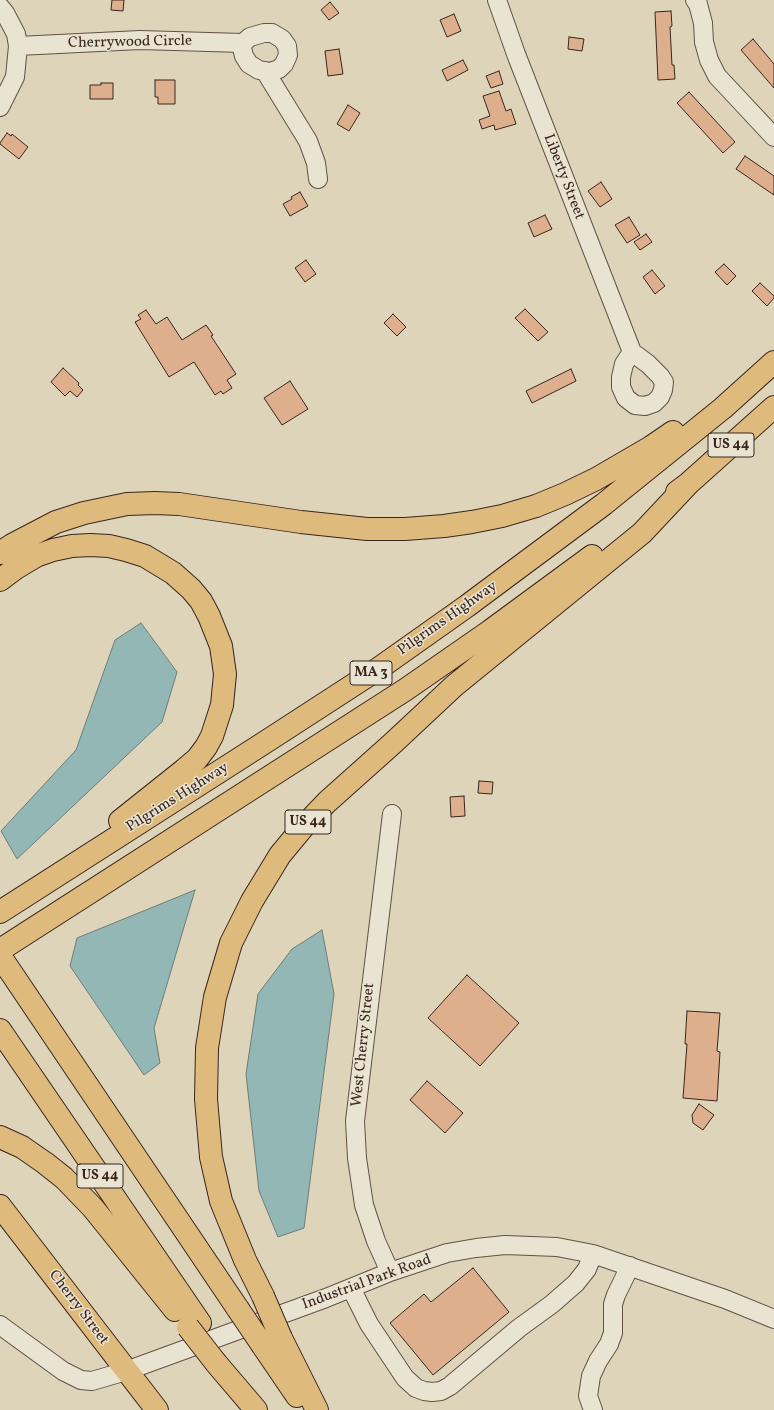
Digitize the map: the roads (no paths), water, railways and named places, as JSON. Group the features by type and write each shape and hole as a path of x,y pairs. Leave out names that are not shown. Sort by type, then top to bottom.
{"main road":[{"name":"Pilgrims Highway","path":"0,912 280,733 378,668 467,606 604,504 723,408 774,362"},
{"name":"Pilgrims Highway","path":"0,950 405,690 502,622 689,483 774,407"},
{"name":"US 44","path":"0,553 56,522 84,513 127,504 179,504 301,522 367,529 405,529 444,526 502,516 536,506 596,480 652,447 671,433 723,408"},
{"name":"US 44","path":"317,1410 272,1342 263,1296 245,1260 221,1201 211,1157 206,1099 207,1048 215,997 231,943 252,901 280,855 304,826 327,802 454,686 642,532 689,483"},
{"path":"0,580 36,556 53,550 72,546 90,545 109,546 126,550 145,556 182,580 201,601 216,631 225,674 224,689 222,705 217,723 206,747 197,759 184,770 124,816 89,855"},
{"path":"0,956 238,1309 272,1342 307,1410"},
{"name":"US 44","path":"0,1030 194,1325"},
{"path":"0,1137 22,1147 64,1178 93,1208 194,1325 260,1410"},
{"name":"Cherry Street","path":"0,1206 157,1410"},
{"path":"222,1361 256,1410"}],"street":[{"name":"Liberty Street","path":"497,0 516,54 632,352"},
{"path":"695,0 698,4 703,23 704,42 709,60 717,76 774,137"},
{"path":"0,7 5,13 16,34 18,46 15,77 0,107"},
{"name":"Cherrywood Circle","path":"18,46 140,40 243,43 250,37 264,33 272,33 282,39 288,46 288,55 284,64 278,69 270,72 265,71"},
{"path":"243,43 242,48 244,56 249,64 259,70 265,71 308,141 316,164 318,179"},
{"name":"West Cherry Street","path":"390,1272 376,1241 364,1205 357,1158 355,1121 392,814"},
{"name":"Industrial Park Road","path":"0,1325 63,1371 81,1380 92,1381 126,1371 390,1272 447,1253 506,1245 557,1247 593,1254 725,1298 774,1319"},
{"path":"350,1288 369,1324 405,1378 416,1388 424,1391 441,1391 450,1386 519,1328 552,1304 576,1283 587,1269 593,1254"},
{"path":"593,1410 588,1396 591,1376 598,1361 609,1344 613,1333 613,1304 623,1264"}],"water":[{"path":"141,623 177,672 162,722 17,859 1,831 76,750 115,640"},
{"path":"195,890 154,1028 160,1063 144,1075 70,966 77,938"},
{"path":"322,930 334,994 304,1228 278,1237 259,1191 246,1074 258,994 292,949"}]}
